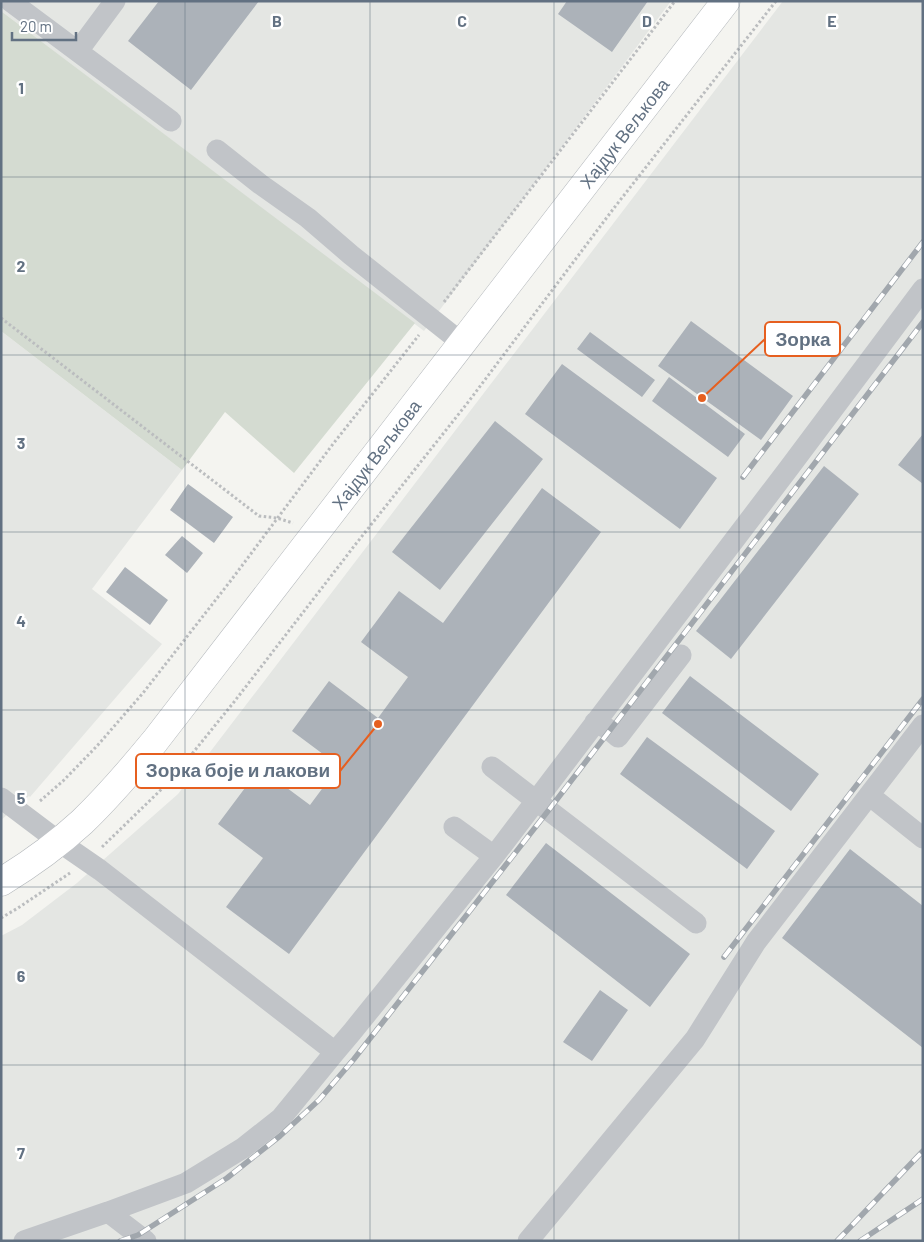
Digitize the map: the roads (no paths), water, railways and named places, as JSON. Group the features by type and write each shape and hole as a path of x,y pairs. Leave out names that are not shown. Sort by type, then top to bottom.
{"main road":[{"name":"Хајдук Вељкова","path":"1,882 80,823 123,779 155,741 726,1"}],"lane":[{"path":"10,1 171,121"},
{"path":"78,51 116,1"},
{"path":"217,150 308,218 351,255 462,343"},
{"path":"24,1241 186,1183 243,1148 281,1118 494,856 923,289"},
{"path":"595,722 618,737 681,654"},
{"path":"528,1241 695,1039 756,942 923,725"},
{"path":"492,767 696,923"},
{"path":"869,795 923,838"},
{"path":"1,798 86,860 335,1052"},
{"path":"454,826 494,856"},
{"path":"108,1212 146,1241"}],"railway":[{"path":"743,477 923,242"},
{"path":"120,1241 138,1235 227,1178 280,1136 319,1100 354,1059 548,811 923,322"},
{"path":"724,957 923,699"},
{"path":"837,1241 923,1151"},
{"path":"860,1241 923,1199"}],"place":[{"name":"Зорка","path":"702,398"},
{"name":"Зорка боје и лакови","path":"378,724"}]}
